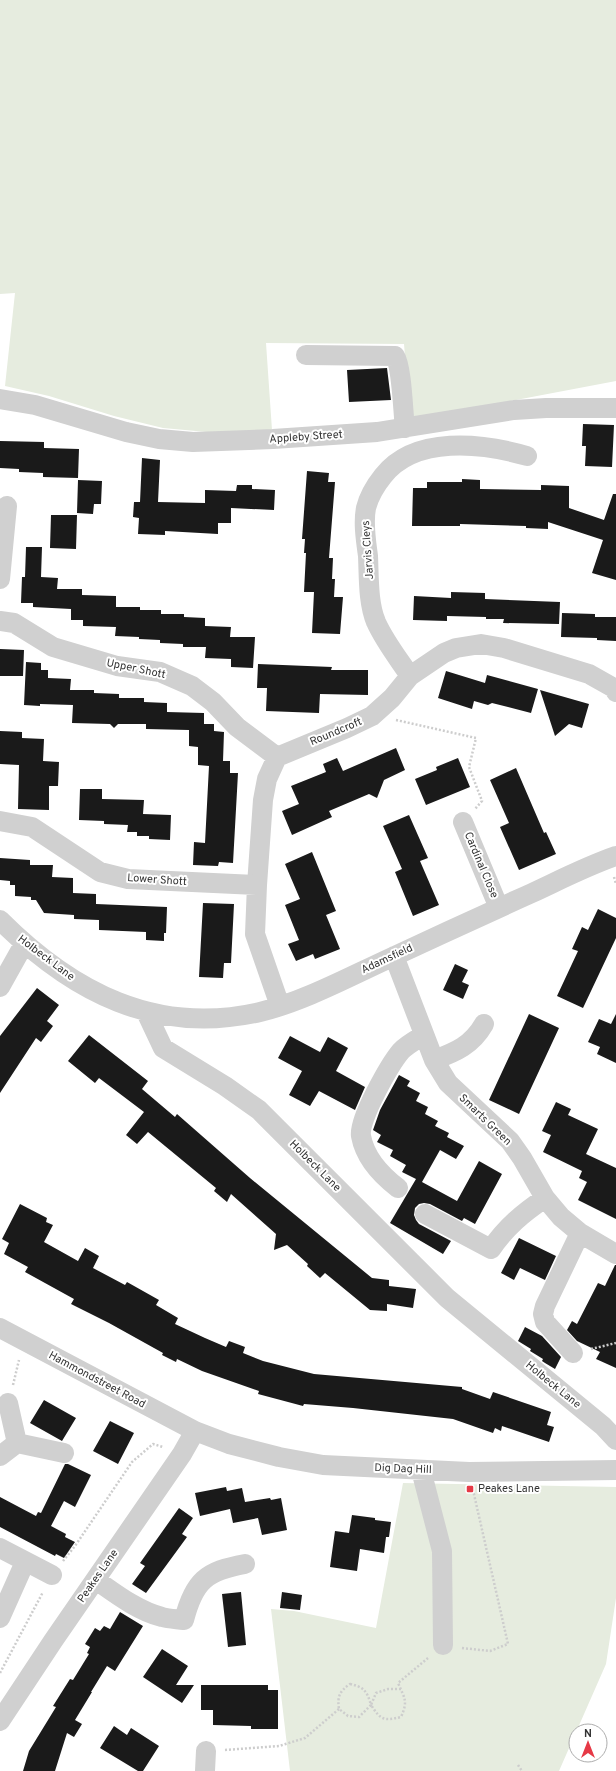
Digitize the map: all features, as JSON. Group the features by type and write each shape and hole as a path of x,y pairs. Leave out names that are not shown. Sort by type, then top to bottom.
{"street":[{"path":"306,355 395,356 398,360 405,428"},
{"name":"Appleby Street","path":"0,399 35,405 126,432 159,439 193,442 377,432 514,410 546,408 616,408"},
{"name":"Jarvis Cleys","path":"410,676 381,632 375,620 372,605 365,518 370,497 375,485 399,459 431,449 472,445 507,450 527,456"},
{"path":"0,579 7,506"},
{"name":"Upper Shott","path":"0,621 14,623 53,647 117,666 160,672 192,686 213,702 237,727 277,757"},
{"name":"Roundcroft","path":"277,757 372,716 392,698 410,676 444,653 456,648 481,644 504,648 589,674 615,688"},
{"path":"277,757 267,779 263,800 257,885 256,934 280,1006"},
{"name":"Lower Shott","path":"0,821 32,827 100,872 128,879 257,885"},
{"name":"Cardinal Close","path":"463,822 499,908"},
{"name":"Adamsfield","path":"146,1012 180,1018 229,1016 260,1012 280,1006 333,984 616,856"},
{"name":"Holbeck Lane","path":"0,920 24,944 71,978 100,994 146,1012 164,1048 225,1086 259,1110 447,1298 603,1426 616,1440"},
{"path":"0,987 24,944"},
{"name":"Smarts Green","path":"394,956 434,1060 448,1083 459,1095 510,1141 545,1198 561,1217 580,1233 616,1254"},
{"path":"434,1060 455,1052 469,1043 477,1036 484,1024"},
{"path":"398,1188 387,1180 375,1166 365,1148 361,1135 366,1111 393,1062 402,1050 410,1043 424,1036"},
{"path":"425,1214 491,1249 512,1222 545,1198"},
{"path":"573,1353 545,1322 543,1314 545,1306 580,1233"},
{"name":"Hammondstreet Road","path":"0,1328 195,1431"},
{"path":"8,1402 17,1443"},
{"name":"Peakes Lane","path":"0,1721 53,1641 182,1454 195,1431"},
{"name":"Dig Dag Hill","path":"195,1431 229,1444 286,1459 323,1465 421,1470 528,1472 616,1470"},
{"path":"0,1456 17,1443 64,1453"},
{"path":"421,1470 442,1551 443,1645"},
{"path":"0,1548 52,1575"},
{"path":"0,1618 25,1562"},
{"path":"96,1580 129,1602 149,1612 163,1617 184,1620 195,1588 214,1572 227,1567 245,1564"},
{"path":"206,1751 206,1771"}],"path":[{"path":"378,711 390,719 476,738 469,767 482,801 463,822"},
{"path":"8,1402 24,1341"},
{"path":"573,1353 616,1343"},
{"path":"0,1673 52,1575 75,1546 132,1462 153,1444 182,1454"},
{"path":"350,1684 360,1686 368,1694 371,1704 359,1717 348,1716 339,1709 338,1700 341,1691 350,1684"},
{"path":"206,1751 279,1746 304,1738 339,1709"},
{"path":"518,1764 522,1771"}],"shaded area":[{"path":"0,0 616,0 616,381 410,420 404,344 266,343 272,430 218,433 163,428 114,416 49,396 5,386 15,293 0,294"},
{"path":"403,1483 616,1487 616,1598 606,1664 580,1723 568,1723 568,1751 559,1771 290,1771 271,1609 294,1611 376,1628"}],"building":[{"path":"387,368 391,400 349,402 347,370"},
{"path":"583,424 614,425 612,467 585,466 586,446 582,446"},
{"path":"0,441 44,442 44,448 79,449 78,478 43,477 43,473 19,472 19,469 0,468"},
{"path":"142,458 160,460 158,502 205,503 205,490 236,491 237,485 252,485 252,489 275,490 274,510 231,508 231,523 218,523 218,534 165,531 165,535 138,534 139,518 133,517 134,502 140,502"},
{"path":"307,471 329,473 328,482 335,482 329,558 333,558 332,579 335,579 334,597 343,597 340,634 312,633 314,592 304,592 306,553 304,553 305,539 302,539"},
{"path":"462,479 480,480 480,489 541,490 541,485 569,486 569,508 604,520 613,494 616,494 616,580 592,573 603,540 548,522 548,529 526,528 526,526 460,524 460,526 412,526 413,488 427,488 427,482 462,482"},
{"path":"78,480 102,481 101,504 94,504 93,514 77,513"},
{"path":"51,515 77,515 76,549 50,548"},
{"path":"26,547 42,547 41,577 58,578 57,589 82,589 82,595 116,596 116,607 140,607 140,610 161,610 161,614 184,614 184,617 205,618 205,626 231,627 230,637 255,637 253,668 231,667 231,659 205,658 206,647 183,647 183,644 160,643 160,640 115,636 116,627 83,626 83,620 71,620 71,609 33,607 33,603 21,603 22,577 25,577"},
{"path":"451,592 485,593 485,599 560,602 559,624 503,623 504,619 486,619 486,617 447,616 447,621 413,620 414,596 451,598"},
{"path":"562,613 595,614 595,617 616,617 616,641 597,640 597,638 561,637"},
{"path":"0,649 24,650 23,676 0,676"},
{"path":"26,662 41,663 41,670 48,670 48,678 71,679 70,690 94,690 94,693 119,694 119,698 144,698 144,702 167,703 167,712 204,713 204,724 214,724 214,731 224,732 223,761 230,761 230,773 238,773 233,863 219,862 218,866 193,865 194,842 205,843 209,766 198,765 198,747 189,746 189,730 146,729 146,724 118,724 114,728 110,724 72,723 73,705 24,705"},
{"path":"258,664 332,667 331,670 368,670 368,695 320,694 319,713 266,711 267,688 257,688"},
{"path":"446,671 485,683 487,675 538,689 531,713 492,703 488,705 474,701 472,709 438,698"},
{"path":"540,690 589,704 582,728 569,724 555,736"},
{"path":"0,731 22,732 22,738 44,739 43,761 59,762 58,786 49,786 49,810 18,809 19,765 0,764"},
{"path":"396,748 405,770 384,780 377,798 369,794 329,811 332,817 292,835 282,811 299,804 291,786 326,772 323,764 337,758 343,771"},
{"path":"458,758 470,787 426,805 415,779 437,770 436,767"},
{"path":"516,768 544,833 546,832 556,854 519,870 500,827 509,823 490,780"},
{"path":"80,789 102,789 102,799 144,800 143,814 171,815 170,840 149,839 149,836 137,836 137,832 127,832 128,825 104,824 104,821 79,820"},
{"path":"409,815 428,858 420,861 439,905 413,916 395,872 402,869 383,826"},
{"path":"312,852 336,911 326,915 340,949 315,959 313,954 296,961 288,944 299,940 285,905 300,899 285,864"},
{"path":"0,858 30,860 30,865 53,865 52,877 73,878 73,893 96,894 96,904 167,907 166,933 164,933 164,941 146,940 146,932 99,930 99,920 74,919 74,915 44,913 36,900 31,900 31,897 15,896 15,885 10,885 10,881 0,880"},
{"path":"203,903 234,904 231,963 224,963 223,978 199,977"},
{"path":"598,909 616,918 616,938 583,1008 557,996 578,951 572,949 582,927 588,930"},
{"path":"455,964 468,970 462,982 469,985 463,999 443,990"},
{"path":"37,988 59,1005 47,1021 53,1026 41,1042 36,1038 0,1093 0,1036"},
{"path":"529,1014 559,1028 519,1114 489,1100"},
{"path":"616,1014 616,1063 597,1054 600,1047 588,1042 599,1019 611,1024"},
{"path":"89,1035 148,1081 142,1089 175,1117 177,1114 250,1178 372,1278 389,1280 389,1286 416,1289 413,1308 387,1304 387,1311 370,1310 325,1273 320,1278 307,1266 308,1264 287,1245 274,1250 276,1234 231,1194 227,1202 214,1191 216,1188 148,1132 137,1144 126,1135 144,1112 99,1078 95,1083 68,1061"},
{"path":"290,1036 320,1052 328,1037 348,1048 336,1071 365,1087 355,1110 319,1091 310,1106 289,1095 302,1071 278,1058"},
{"path":"399,1075 410,1081 407,1086 420,1093 416,1101 428,1107 425,1114 438,1121 435,1126 449,1133 447,1137 464,1146 456,1159 440,1150 422,1182 457,1201 479,1161 502,1174 475,1224 464,1218 462,1221 430,1204 419,1204 415,1208 414,1215 419,1224 451,1241 443,1254 390,1223 416,1179 402,1172 406,1165 390,1156 393,1150 377,1142 381,1135 373,1130 380,1110"},
{"path":"556,1102 571,1109 568,1115 598,1129 586,1154 616,1168 616,1219 578,1200 587,1182 579,1178 582,1171 543,1152 551,1135 542,1131"},
{"path":"20,1204 47,1218 46,1222 53,1225 44,1242 78,1261 85,1248 99,1256 93,1268 125,1285 127,1282 159,1300 156,1305 178,1318 175,1324 205,1338 226,1347 229,1341 245,1347 243,1353 263,1361 314,1374 462,1387 462,1389 490,1399 493,1392 551,1412 547,1425 554,1427 549,1442 502,1426 501,1431 495,1428 493,1433 453,1419 353,1408 304,1404 303,1406 258,1394 259,1391 202,1371 177,1359 176,1362 162,1355 163,1353 109,1323 71,1304 74,1299 25,1272 28,1267 4,1254 9,1243 2,1239"},
{"path":"519,1238 556,1256 545,1280 520,1268 514,1280 501,1273"},
{"path":"615,1265 616,1368 596,1359 600,1352 577,1341 567,1330 572,1321 577,1324 598,1283 605,1286"},
{"path":"525,1327 542,1336 561,1357 555,1369 530,1351 531,1349 518,1341"},
{"path":"44,1400 76,1418 62,1441 30,1423"},
{"path":"110,1421 134,1433 118,1464 93,1451"},
{"path":"65,1464 91,1475 75,1507 64,1501 51,1526 66,1534 65,1537 75,1542 64,1558 56,1554 55,1556 0,1527 0,1497 36,1516 38,1512 41,1513"},
{"path":"226,1487 227,1491 242,1488 245,1502 270,1498 271,1500 281,1498 287,1530 262,1535 258,1518 233,1523 230,1509 200,1516 195,1493"},
{"path":"179,1508 193,1518 182,1534 187,1537 146,1593 132,1584 145,1566 140,1563"},
{"path":"352,1515 391,1522 389,1537 386,1537 384,1553 360,1549 357,1571 330,1567 335,1531 349,1533"},
{"path":"241,1592 246,1645 228,1647 222,1594"},
{"path":"282,1592 302,1595 300,1610 280,1608"},
{"path":"120,1612 143,1626 115,1671 107,1666 91,1692 75,1720 82,1724 74,1737 67,1733 55,1771 23,1771 29,1751 56,1707 53,1706 70,1679 73,1680 89,1654 87,1653 90,1647 85,1644 95,1628 100,1631 104,1626 110,1629"},
{"path":"162,1649 188,1666 176,1685 194,1685 182,1703 143,1677"},
{"path":"201,1685 268,1685 268,1690 278,1690 278,1729 251,1729 251,1726 213,1725 213,1710 201,1710"},
{"path":"114,1726 127,1735 131,1728 159,1746 143,1771 138,1771 100,1748"}],"place":[{"name":"Peakes Lane","path":"470,1489"}]}
